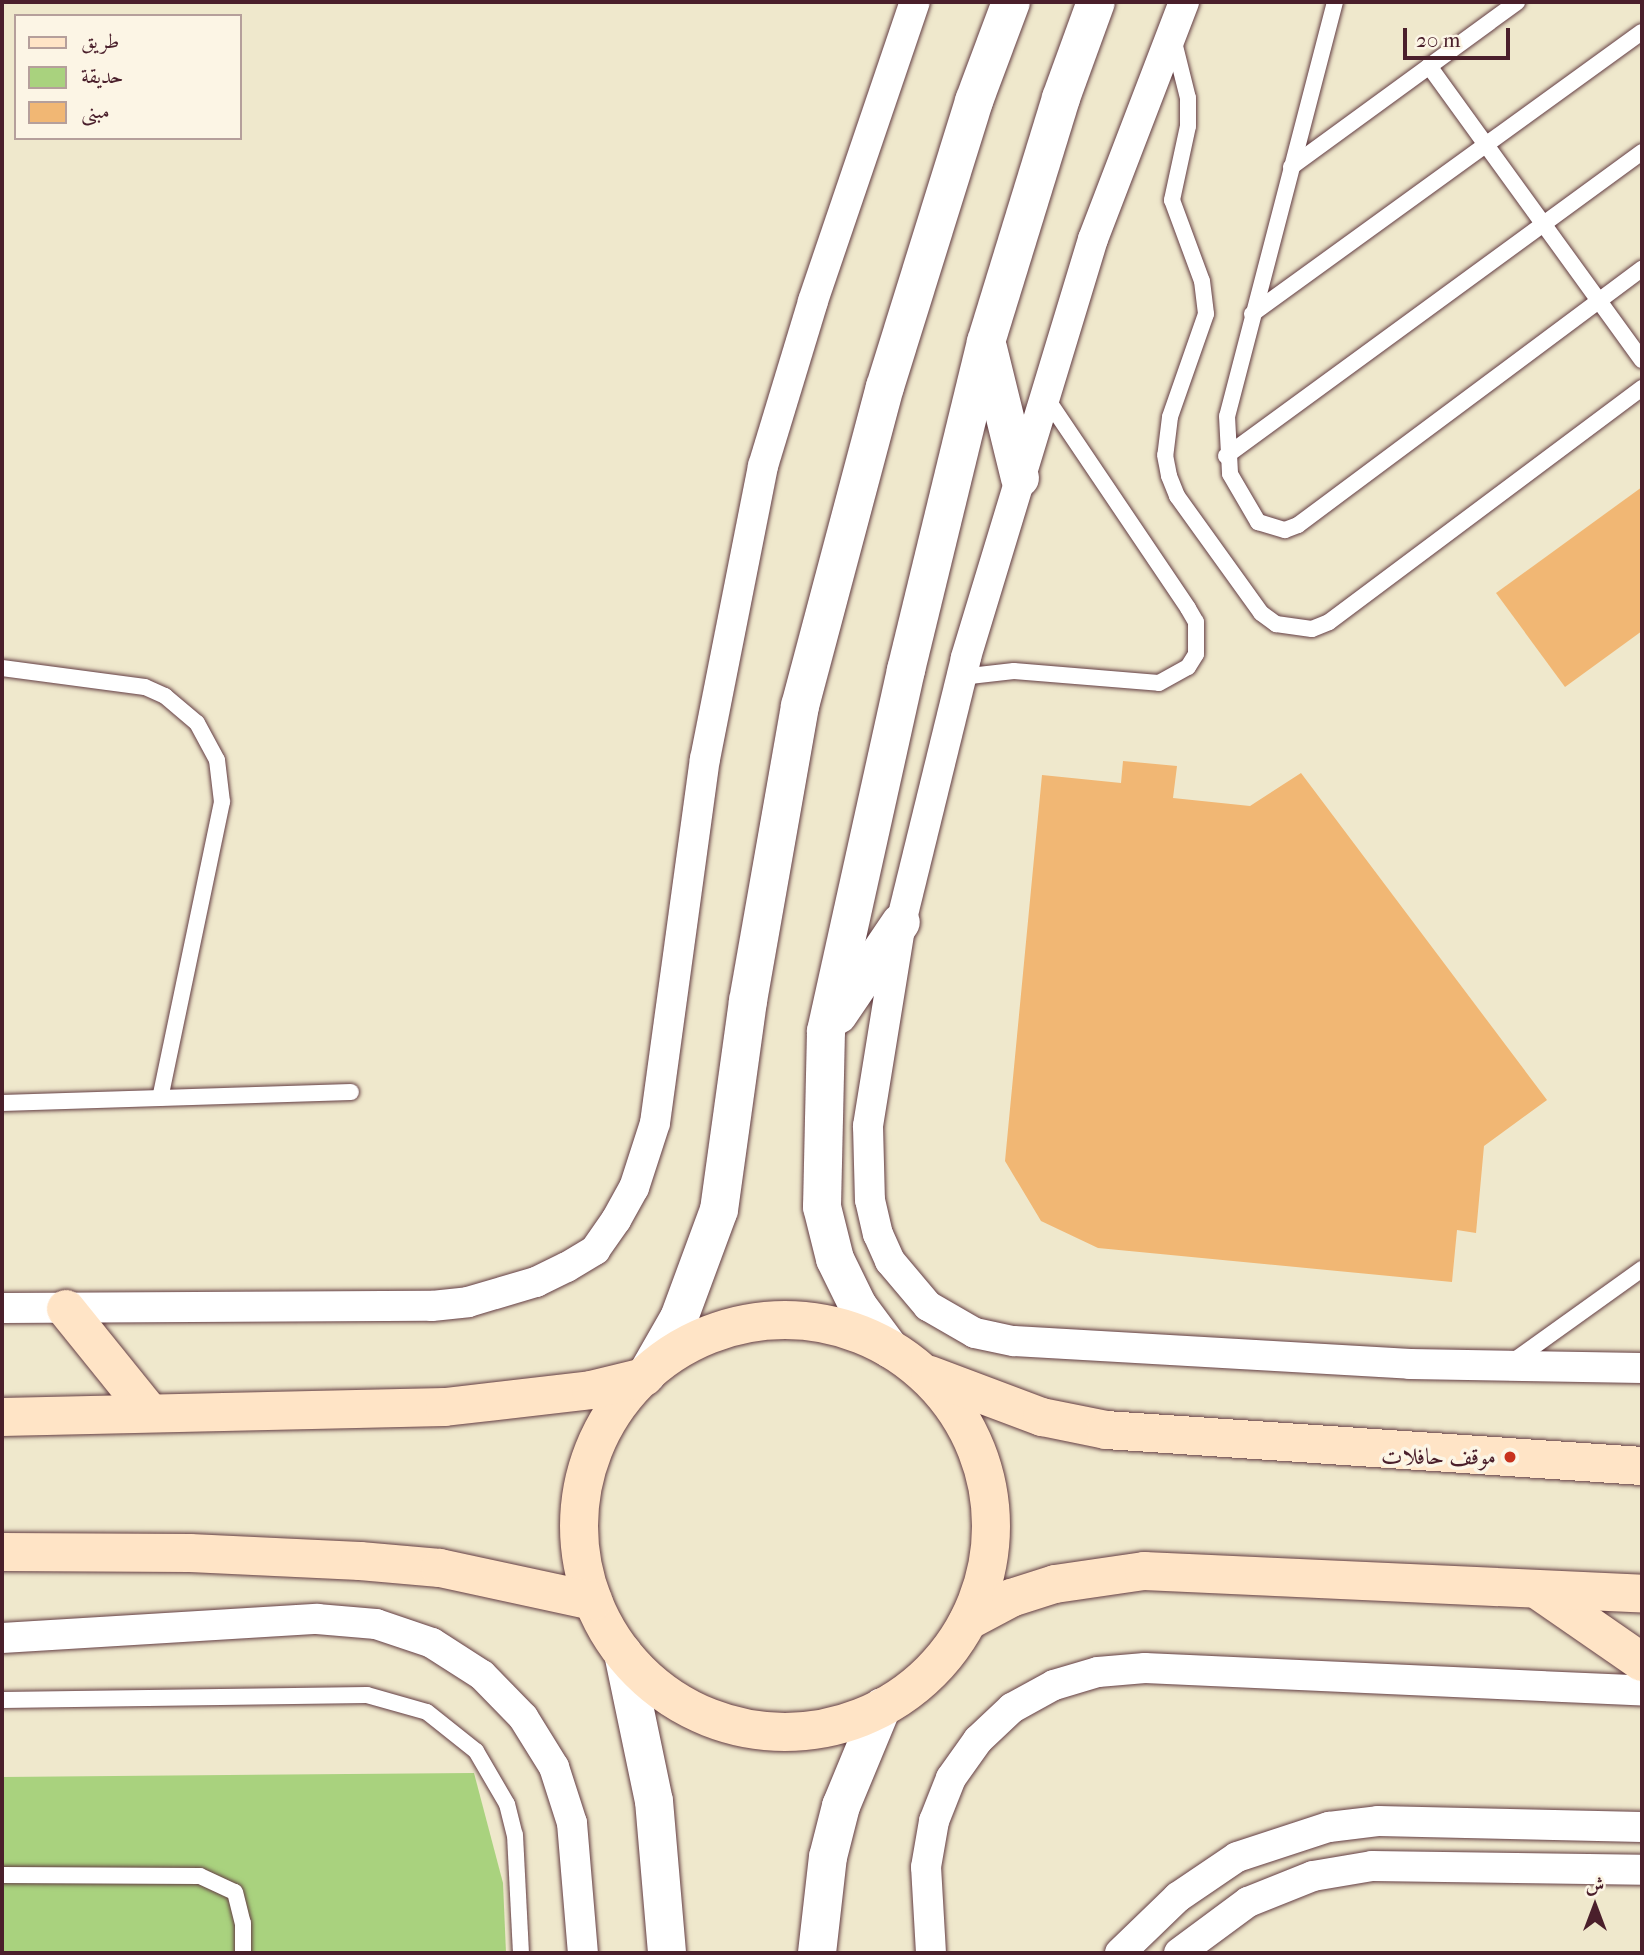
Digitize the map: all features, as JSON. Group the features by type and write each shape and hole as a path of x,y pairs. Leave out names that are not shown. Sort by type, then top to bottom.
{"main road":[{"path":"66,1309 149,1412"},
{"path":"921,1371 961,1417 985,1473 992,1534 981,1594 968,1622 932,1671 883,1707 822,1728 759,1730 698,1712 670,1696 623,1653 593,1601 579,1541 584,1481 606,1424 645,1375 701,1338 764,1322 829,1325 890,1349 921,1371 980,1397 1042,1417 1106,1430 1642,1466"},
{"path":"2,1417 445,1407 578,1392 645,1375"},
{"path":"2,1552 190,1553 360,1561 440,1568 593,1601"},
{"path":"968,1622 1011,1598 1055,1584 1144,1571 1642,1594"},
{"path":"1539,1591 1642,1662"}],"street":[{"path":"2,1308 468,1302 536,1282 567,1267 595,1250 616,1220 634,1188 656,1123 705,759 763,466 821,276 915,2"},
{"path":"645,1375 679,1318 719,1210 748,1001 800,706 884,387 974,101 1011,2"},
{"path":"890,1349 858,1306 835,1259 822,1207 827,1031 906,670 986,342 1061,98 1096,2"},
{"path":"1184,2 1093,239 961,677 901,922 868,1126 867,1164 878,1234 890,1261 928,1306 975,1334 1014,1341 1507,1366 1642,1368"},
{"path":"986,342 1020,478"},
{"path":"827,1031 901,922"},
{"path":"2,1638 317,1619 376,1624 432,1643 482,1675 515,1708 554,1767 572,1823 583,1953"},
{"path":"623,1653 654,1801 667,1953"},
{"path":"932,1953 926,1867 934,1821 951,1778 978,1740 1012,1708 1054,1685 1098,1672 1145,1668 1642,1691"},
{"path":"817,1953 828,1857 841,1806 883,1707"},
{"path":"1120,1953 1178,1896 1237,1857 1329,1827 1378,1821 1642,1827"},
{"path":"1179,1953 1248,1902 1313,1876 1372,1866 1642,1870"}],"lane":[{"path":"1335,2 1228,406 1226,456 1236,491 1258,522 1285,530 1298,525 1642,270"},
{"path":"1291,167 1517,2"},
{"path":"1172,32 1188,98 1188,126 1172,200 1202,281 1206,314 1170,417 1165,455 1177,496 1268,618 1293,630 1329,622 1642,388"},
{"path":"1252,314 1642,32"},
{"path":"1429,66 1642,360"},
{"path":"1226,456 1642,152"},
{"path":"961,677 1014,671 1159,682 1175,677 1196,654 1196,622 1188,608 1045,396"},
{"path":"2,668 145,687 182,708 209,741 217,760 222,802 160,1098"},
{"path":"2,1103 351,1091"},
{"path":"1507,1366 1642,1269"},
{"path":"2,1700 367,1695 427,1712 476,1751 507,1804 515,1835 521,1953"},
{"path":"2,1874 200,1876 235,1892 243,1923 243,1953"}],"green space":[{"path":"474,1773 503,1883 506,1953 2,1953 2,1777"}],"building":[{"path":"1642,487 1642,631 1565,687 1496,593"},
{"path":"1123,761 1177,766 1173,798 1250,806 1301,773 1547,1100 1484,1146 1476,1233 1457,1230 1452,1282 1098,1248 1041,1221 1005,1161 1042,775 1121,783"}],"place":[{"name":"موقف حافلات","path":"1510,1457"}]}
